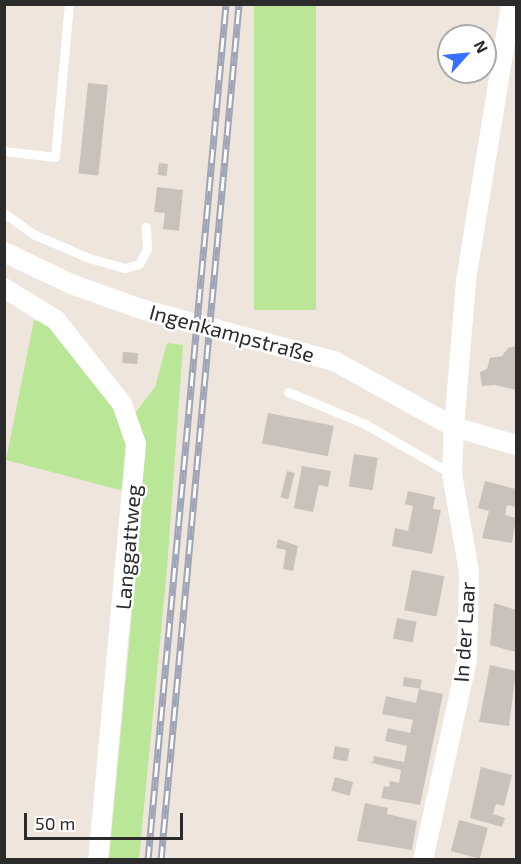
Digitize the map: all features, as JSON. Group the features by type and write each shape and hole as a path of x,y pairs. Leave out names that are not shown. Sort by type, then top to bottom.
{"street":[{"path":"454,427 466,280 511,4"},
{"name":"Ingenkampstraße","path":"4,252 71,284 141,309 334,361 454,427 516,445"},
{"name":"Langgattweg","path":"4,288 57,320 122,404 136,444 98,860"},
{"name":"In der Laar","path":"423,860 466,660 469,572 453,474 454,427"}],"lane":[{"path":"4,151 55,157 69,4"},
{"path":"4,213 33,234 89,258 125,268 139,264 147,249 146,227"},
{"path":"288,392 366,424 453,474"}],"green space":[{"path":"254,5 316,5 316,310 254,310"},
{"path":"34,320 48,325 136,412 155,387 167,343 183,345 167,569 139,859 109,859 143,496 6,460"}],"building":[{"path":"88,83 108,85 98,176 78,174"},
{"path":"159,163 168,164 167,176 158,175"},
{"path":"157,187 183,190 179,231 163,229 165,213 154,212"},
{"path":"516,346 516,390 495,385 482,386 480,372 487,369 490,358 502,356 508,348"},
{"path":"123,352 138,353 137,364 122,363"},
{"path":"268,413 334,426 328,456 262,443"},
{"path":"354,454 378,458 373,490 349,487"},
{"path":"302,466 331,471 328,487 319,485 313,512 294,508"},
{"path":"287,471 295,473 288,499 280,497"},
{"path":"485,481 516,489 516,507 507,505 505,515 516,518 512,543 482,538 489,511 478,508"},
{"path":"408,491 435,497 433,509 441,510 432,554 392,546 395,528 408,531 413,506 405,504"},
{"path":"278,539 298,546 293,571 283,569 286,550 276,548"},
{"path":"412,570 444,576 437,617 404,610"},
{"path":"494,603 516,610 516,652 490,645"},
{"path":"397,618 417,622 413,642 393,639"},
{"path":"490,665 516,671 509,726 479,722"},
{"path":"404,677 422,680 420,689 403,686"},
{"path":"419,689 443,694 420,805 381,798 384,786 389,787 390,781 399,783 401,770 368,762 373,762 374,756 404,762 407,746 385,741 388,728 410,733 413,720 382,714 386,696 416,703"},
{"path":"335,746 350,749 347,762 333,759"},
{"path":"481,767 512,775 504,806 496,804 493,814 505,818 502,827 470,818"},
{"path":"335,777 353,782 349,796 331,790"},
{"path":"365,803 388,808 387,814 417,821 412,850 357,841"},
{"path":"459,820 488,828 480,859 451,851"}],"railway":[{"path":"148,860 226,4"},
{"path":"161,860 239,4"}]}
